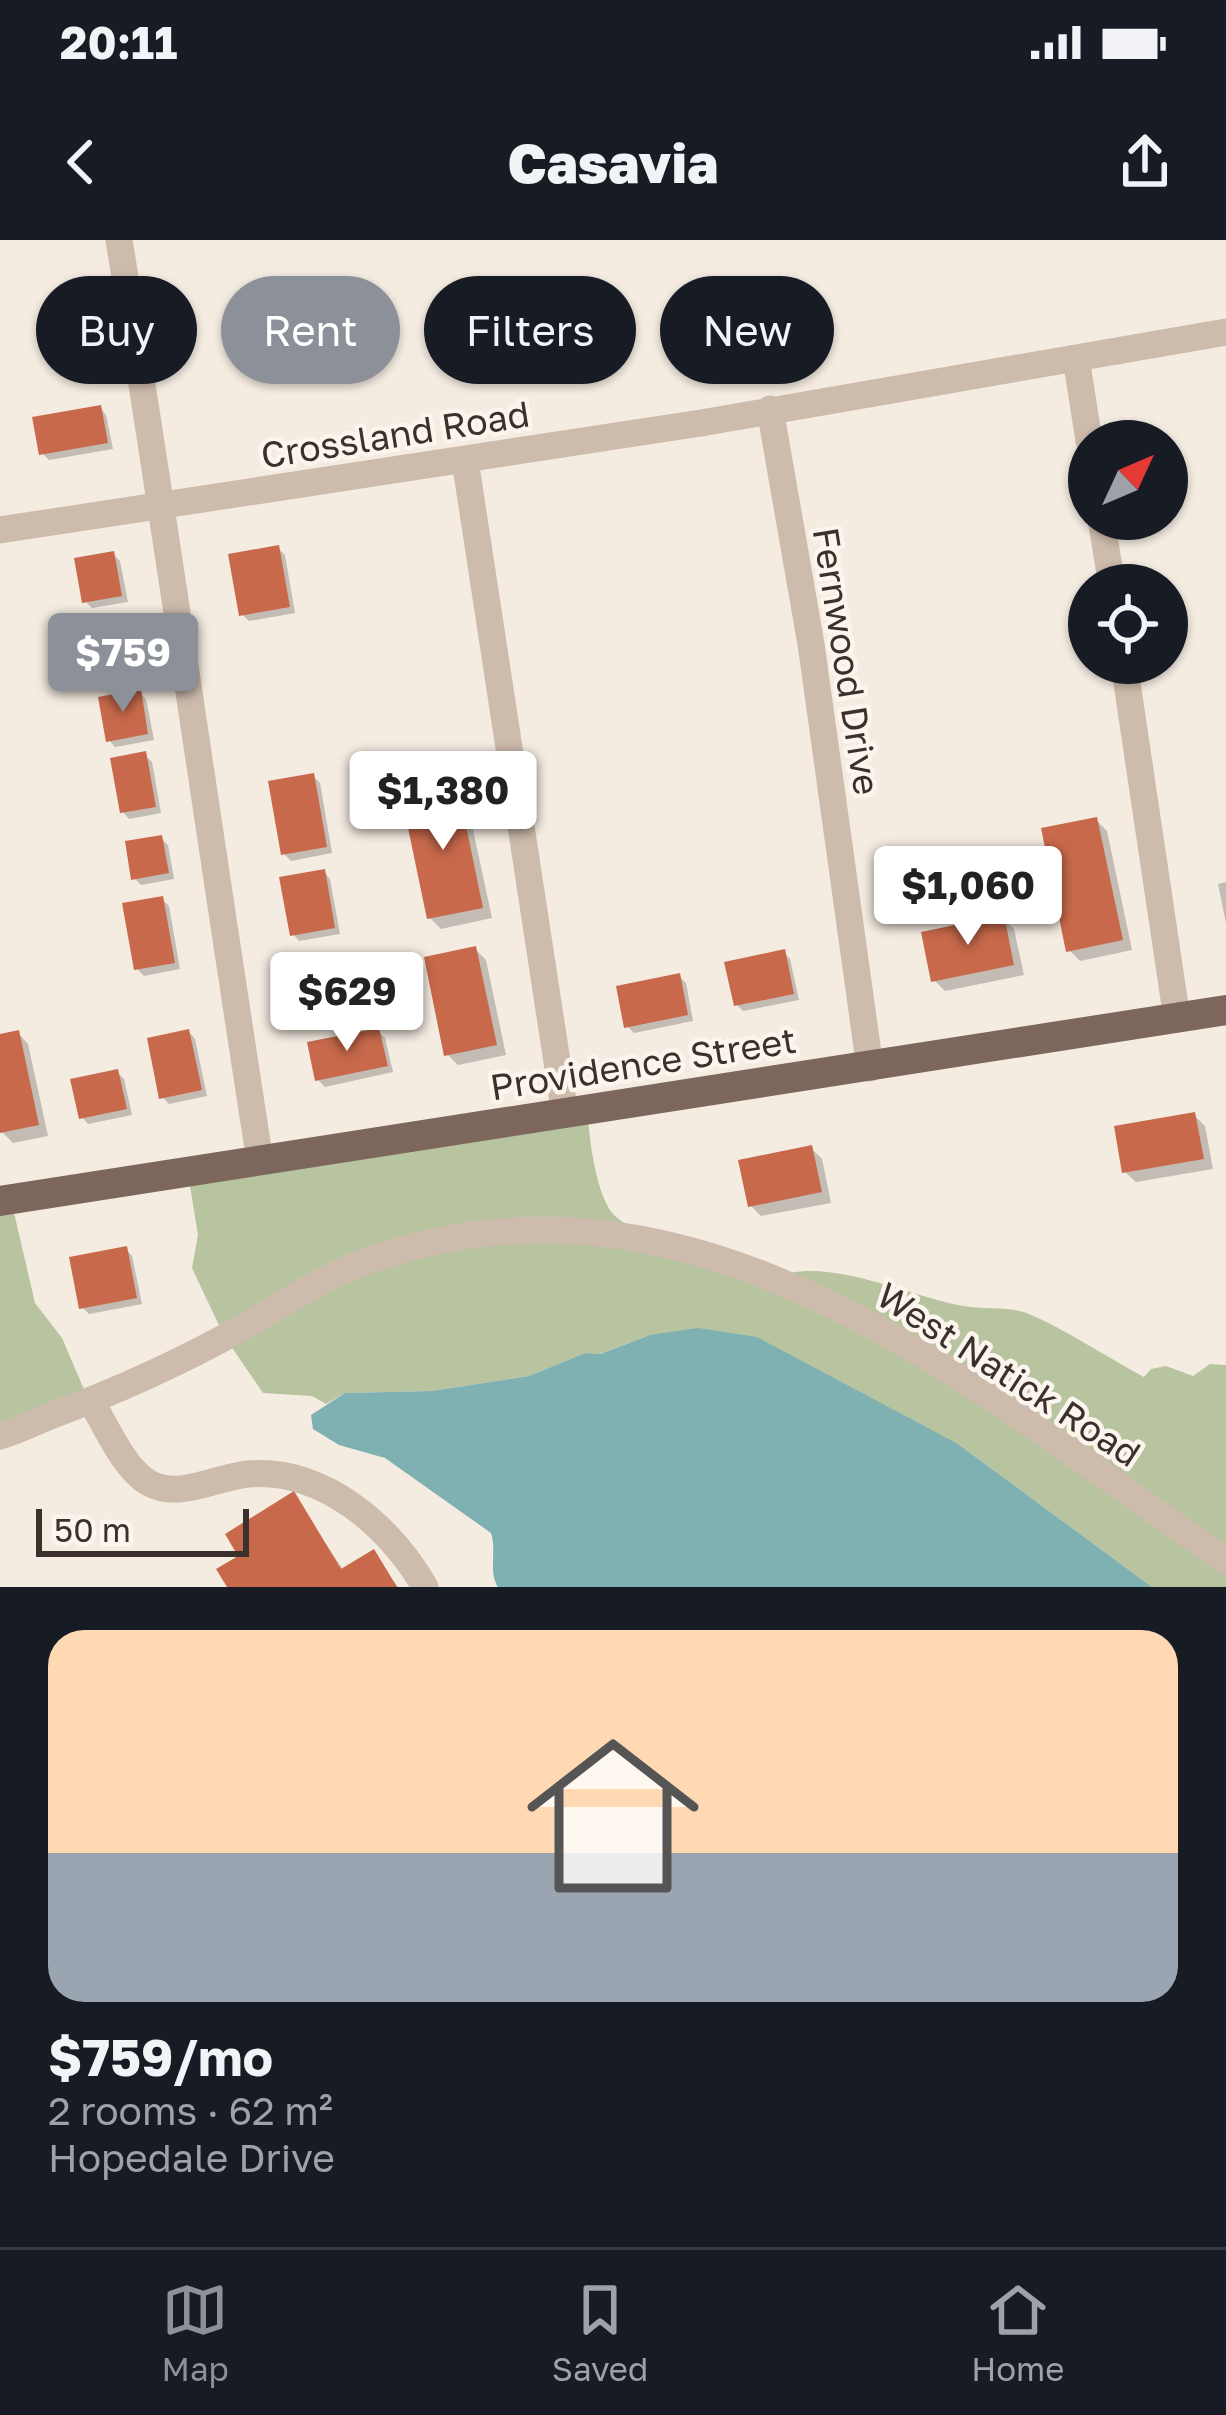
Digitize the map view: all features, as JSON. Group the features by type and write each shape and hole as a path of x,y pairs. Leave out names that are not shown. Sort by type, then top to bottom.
{"main road":[{"name":"Providence Street","path":"0,1201 1226,1010"}],"street":[{"path":"119,240 260,1161"},
{"name":"Crossland Road","path":"0,530 464,460 1226,332"},
{"path":"1076,358 1086,420"},
{"name":"Fernwood Drive","path":"770,410 811,644 870,1068"},
{"path":"464,460 565,1114"},
{"path":"1127,684 1177,1019"},
{"name":"West Natick Road","path":"0,1436 91,1401 199,1351 291,1296 415,1244 517,1230 620,1234 728,1261 865,1321 945,1367 1226,1561"},
{"path":"91,1401 143,1480 162,1489 183,1489 250,1474 322,1486 379,1528 425,1587"}],"green space":[{"path":"588,1115 595,1168 608,1207 644,1234 774,1278 794,1272 843,1274 944,1302 1022,1312 1144,1377 1151,1369 1166,1366 1193,1376 1210,1364 1226,1365 1226,1587 1152,1587 958,1444 650,1335 599,1354 585,1353 529,1376 432,1391 345,1393 326,1404 312,1396 263,1393 224,1336 192,1268 198,1235 188,1174"},
{"path":"0,1202 12,1204 35,1303 62,1338 89,1401 0,1434"}],"water":[{"path":"698,1328 757,1337 958,1444 1152,1587 498,1587 491,1533 385,1458 339,1445 313,1429 311,1415 345,1393 432,1391 529,1376 585,1353 600,1354 650,1335"}],"building":[{"path":"101,405 108,443 39,455 32,417"},
{"path":"279,545 290,607 239,616 228,554"},
{"path":"114,551 122,596 82,603 74,558"},
{"path":"127,614 135,655 83,665 76,624"},
{"path":"141,689 148,734 106,742 98,697"},
{"path":"146,751 156,807 120,813 110,758"},
{"path":"314,773 327,847 281,855 268,781"},
{"path":"458,787 483,908 427,919 402,799"},
{"path":"1097,817 1123,940 1066,952 1041,828"},
{"path":"162,835 169,873 131,880 125,841"},
{"path":"325,869 335,928 290,936 279,877"},
{"path":"163,896 175,963 134,970 122,903"},
{"path":"1004,915 1014,965 931,982 921,932"},
{"path":"476,946 497,1045 444,1056 424,957"},
{"path":"785,949 794,994 734,1006 724,962"},
{"path":"680,973 688,1015 624,1028 616,986"},
{"path":"379,1028 388,1066 315,1081 307,1042"},
{"path":"189,1029 202,1090 159,1099 147,1038"},
{"path":"19,1030 39,1125 0,1133 0,1034"},
{"path":"118,1069 127,1109 79,1119 70,1079"},
{"path":"1195,1112 1204,1159 1122,1173 1114,1126"},
{"path":"812,1145 822,1192 748,1207 738,1160"},
{"path":"127,1246 137,1298 79,1309 69,1257"},
{"path":"294,1491 341,1569 374,1549 397,1587 227,1587 216,1569 238,1556 225,1534"}]}
